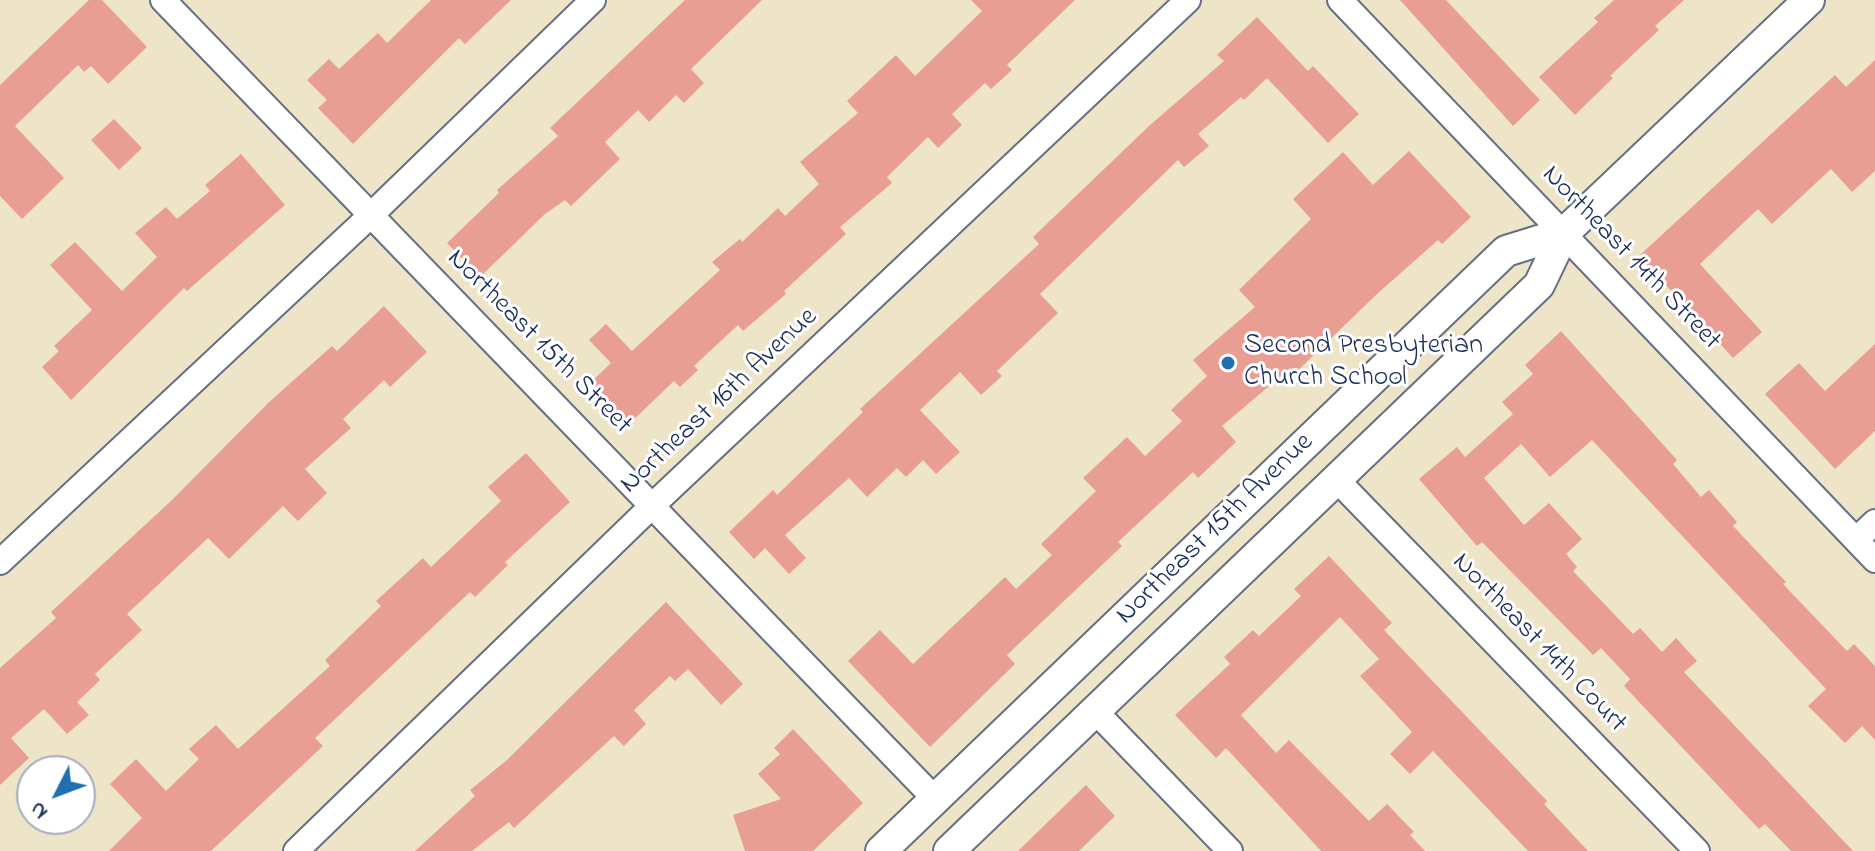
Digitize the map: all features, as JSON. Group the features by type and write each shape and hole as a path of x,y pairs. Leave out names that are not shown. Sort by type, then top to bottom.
{"street":[{"name":"Northeast 15th Street","path":"163,0 370,216 654,504 935,799"},
{"path":"0,562 370,216 593,0"},
{"name":"Northeast 16th Avenue","path":"296,851 654,504 1188,0"},
{"name":"Northeast 14th Street","path":"1340,0 1875,560"},
{"name":"Northeast 15th Avenue","path":"949,851 1539,285 1564,233 1809,0"},
{"name":"Northeast 15th Avenue","path":"881,851 1506,251 1564,233"},
{"name":"Northeast 14th Court","path":"1336,479 1697,851"},
{"path":"1856,540 1875,522"},
{"path":"1095,711 1230,851"}],"building":[{"path":"89,0 102,0 147,47 108,84 91,66 84,72 78,65 15,126 64,178 22,219 0,196 0,85"},
{"path":"431,0 511,0 465,44 459,38 353,144 318,108 327,100 307,80 329,59 339,69 378,33 387,43"},
{"path":"685,0 762,0 691,69 704,83 684,103 676,95 649,122 638,110 605,142 620,159 571,206 565,200 545,214 480,277 447,243 499,193 497,190 558,136 550,128"},
{"path":"971,0 1075,0 1007,65 1012,70 991,89 985,83 952,114 962,125 938,148 928,137 887,177 892,183 840,227 846,234 784,291 786,294 743,331 738,325 694,366 698,370 680,387 674,381 628,425 589,384 611,363 589,340 606,324 632,351 720,270 712,262 740,239 742,242 778,208 785,216 819,184 800,162 858,113 847,101 896,55 915,76 982,11"},
{"path":"1400,0 1446,0 1540,100 1513,126"},
{"path":"1614,0 1684,0 1655,26 1659,30 1610,76 1613,78 1575,115 1539,77 1598,22 1594,18"},
{"path":"1257,17 1308,71 1313,66 1359,114 1328,143 1267,78 1244,100 1241,97 1198,134 1209,146 1184,167 1178,160 1040,294 1058,313 997,371 1002,376 981,395 960,372 920,410 960,452 936,474 923,460 906,477 897,468 867,497 849,478 785,535 806,558 789,574 765,548 754,559 729,532 773,490 777,495 863,412 860,409 1039,244 1033,237 1149,126 1224,61 1217,55"},
{"path":"1875,60 1875,171 1852,192 1831,169 1772,224 1758,209 1700,264 1762,332 1733,358 1639,256 1835,75 1846,87"},
{"path":"114,119 142,148 119,170 91,140"},
{"path":"1409,151 1471,217 1442,244 1438,240 1376,295 1293,375 1288,370 1222,426 1236,442 1198,478 1193,472 1118,542 1122,546 1007,655 1015,664 930,747 848,661 880,630 913,664 1005,577 1016,589 1052,555 1041,544 1096,491 1083,478 1127,437 1145,456 1182,421 1171,410 1207,376 1193,360 1255,307 1239,290 1311,219 1293,199 1343,152 1373,185"},
{"path":"241,154 285,205 187,291 184,288 71,400 42,367 59,351 54,346 92,310 50,265 75,242 122,291 157,257 135,233 166,207 177,219 210,191 205,185"},
{"path":"384,306 427,352 390,387 384,380 343,419 351,428 305,469 327,493 298,521 283,506 229,559 208,538 127,614 142,630 95,674 100,680 77,702 89,715 67,734 44,709 11,738 26,755 16,755 16,770 0,785 0,668 56,618 51,612 172,500 268,403 332,346 337,351"},
{"path":"1561,331 1677,460 1673,464 1701,497 1709,490 1737,522 1733,526 1786,582 1783,584 1847,651 1854,644 1875,666 1875,740 1862,726 1845,743 1808,706 1826,689 1592,440 1550,477 1521,444 1484,478 1524,525 1549,503 1582,539 1566,554 1577,567 1573,571 1633,634 1640,628 1662,652 1676,638 1697,661 1684,672 1853,851 1791,851 1765,824 1759,829 1624,686 1630,679 1601,648 1593,655 1482,542 1477,546 1419,479 1457,447 1465,457 1513,414 1502,402 1533,374 1525,365"},
{"path":"1875,344 1875,431 1835,469 1765,394 1799,363 1825,391"},
{"path":"526,453 570,502 505,562 508,565 475,597 470,592 315,738 323,746 211,851 109,851 142,818 110,784 136,759 166,791 199,759 189,749 216,725 238,749 330,666 325,660 381,606 376,601 423,558 431,567 501,501 488,487"},
{"path":"1329,556 1392,623 1384,630 1547,801 1544,804 1588,851 1528,851 1433,751 1410,774 1390,754 1412,732 1360,676 1379,659 1340,617 1241,715 1276,753 1289,740 1369,821 1387,804 1414,832 1410,835 1425,851 1321,851 1226,748 1216,758 1175,715 1230,664 1224,657 1253,630 1259,636 1301,596 1294,589"},
{"path":"666,602 743,684 721,705 688,669 675,681 670,676 634,710 646,724 624,746 614,736 514,828 509,822 472,851 415,851 475,796 470,790 507,760"},
{"path":"793,729 863,803 813,851 745,851 733,815 781,799 758,774 780,754 774,748"},
{"path":"1086,785 1115,816 1079,851 1018,851"}],"place":[{"name":"Second Presbyterian Church School","path":"1228,363"}]}
